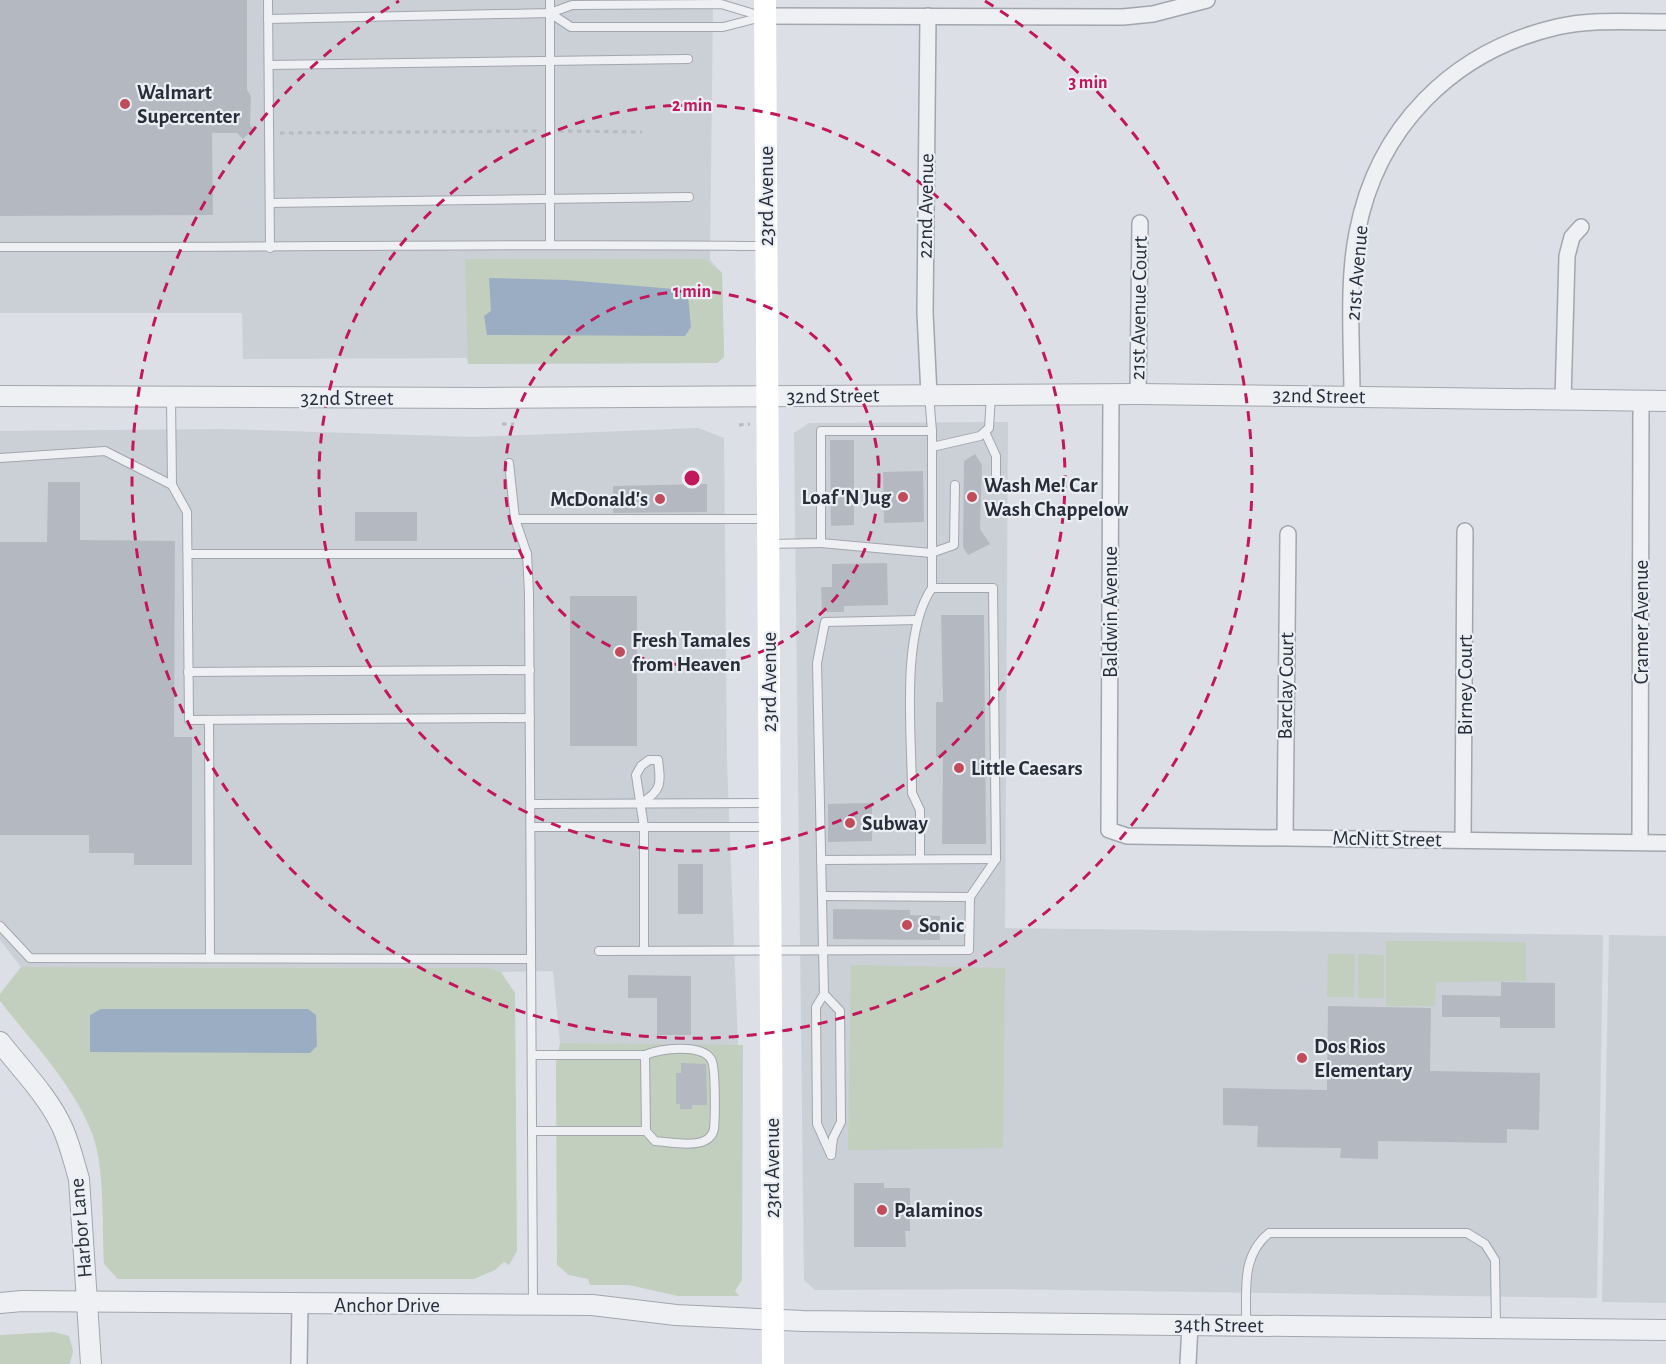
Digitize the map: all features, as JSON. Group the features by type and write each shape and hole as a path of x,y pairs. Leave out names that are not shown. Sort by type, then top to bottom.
{"main road":[{"name":"23rd Avenue","path":"764,8 773,1364"}],"street":[{"path":"764,8 928,16 1123,17 1153,14 1208,0"},
{"name":"22nd Avenue","path":"928,16 925,313 929,395"},
{"name":"21st Avenue","path":"1352,397 1354,252 1360,220 1375,178 1396,135 1418,106 1470,61 1519,38 1581,23 1666,22"},
{"name":"21st Avenue Court","path":"1138,394 1140,223"},
{"path":"1563,400 1568,256 1572,237 1581,228"},
{"name":"Baldwin Avenue","path":"1109,830 1111,394"},
{"name":"32nd Street","path":"0,396 767,397 1138,394 1666,401"},
{"name":"Cramer Avenue","path":"1640,842 1641,401"},
{"name":"Birney Court","path":"1463,840 1465,531"},
{"name":"Barclay Court","path":"1285,837 1288,534"},
{"name":"McNitt Street","path":"1109,830 1127,836 1666,843"},
{"name":"Harbor Lane","path":"0,1042 43,1097 62,1128 79,1179 91,1364"},
{"name":"Anchor Drive","path":"0,1303 88,1301 592,1305 676,1315 773,1320"},
{"path":"299,1364 300,1304"},
{"name":"34th Street","path":"773,1320 1666,1330"},
{"path":"1188,1364 1190,1325"}],"lane":[{"path":"268,0 270,248"},
{"path":"550,0 550,244"},
{"path":"268,19 550,13 572,5 721,4 764,8"},
{"path":"550,13 571,27 723,27 764,8"},
{"path":"269,65 688,59"},
{"path":"270,203 689,197"},
{"path":"0,247 270,248 550,244 766,246"},
{"path":"932,447 980,436 985,432 989,428 991,394"},
{"path":"920,859 920,810 912,793 911,662 922,602 932,588 932,431 929,395"},
{"path":"171,397 172,485 187,512 189,720 530,718"},
{"path":"821,543 820,431 932,431"},
{"path":"985,432 996,456 996,484"},
{"path":"0,458 105,451 172,485"},
{"path":"508,463 516,519 527,554 530,670 533,1305"},
{"path":"768,544 821,543 931,553 954,545 955,485"},
{"path":"516,519 768,519"},
{"path":"188,554 527,554"},
{"path":"599,951 969,950 970,897 996,859 993,588 932,588"},
{"path":"824,994 840,1011 841,1122 833,1138 831,1155 817,1124 816,1007 824,994 817,663 825,622 917,620"},
{"path":"188,672 530,670"},
{"path":"209,720 210,958"},
{"path":"641,803 656,794 659,785 658,760 649,760 641,766 636,775 644,827 644,950"},
{"path":"531,804 769,803"},
{"path":"531,827 770,827"},
{"path":"821,861 996,859"},
{"path":"822,896 970,897"},
{"path":"0,926 30,958 531,959"},
{"path":"532,1055 645,1055 656,1050 697,1050 705,1053 714,1064 714,1129 706,1140 699,1143 655,1142 646,1131 645,1055"},
{"path":"532,1131 646,1131"},
{"path":"1246,1326 1248,1262 1256,1244 1269,1233 1467,1233 1485,1244 1495,1260 1496,1328"}],"path":[{"path":"269,133 642,132"},
{"path":"502,424 514,424"}],"shaded area":[{"path":"0,0 713,0 710,260 722,273 724,357 717,363 468,364 467,358 243,359 242,313 0,313"},
{"path":"1008,422 1005,928 1603,935 1597,1298 1001,1289 815,1290 804,1280 794,433 809,423"},
{"path":"698,428 724,438 727,763 738,1046 560,1043 553,971 501,972 490,968 21,967 0,940 0,431 222,429 474,437"},
{"path":"1609,935 1666,936 1666,1303 1602,1302"}],"green space":[{"path":"465,259 704,259 722,273 724,357 717,363 468,364"},
{"path":"1386,941 1526,942 1526,981 1436,982 1435,1006 1386,1006"},
{"path":"1328,954 1355,954 1354,997 1327,997"},
{"path":"1358,954 1384,955 1384,998 1358,998"},
{"path":"851,965 1005,968 1003,1148 848,1150"},
{"path":"21,967 490,968 501,972 515,993 517,1251 509,1265 504,1262 495,1270 474,1279 118,1279 104,1264 100,1165 93,1136 64,1082 0,1001 0,994"},
{"path":"560,1043 743,1045 742,1280 735,1291 739,1296 678,1296 629,1285 590,1285 588,1279 569,1275 557,1265 556,1063"},
{"path":"54,1332 69,1336 73,1351 70,1364 0,1364 0,1335"}],"water":[{"path":"489,278 567,280 674,289 688,296 691,327 685,336 487,335 484,316 491,311"},
{"path":"101,1009 308,1009 316,1015 317,1046 310,1053 90,1052 90,1015"}],"building":[{"name":"Walmart Supercenter","path":"0,0 247,0 247,90 251,96 250,125 253,129 243,139 237,133 212,133 213,215 0,216"},
{"path":"830,440 854,440 854,525 831,526"},
{"name":"Wash Me! Car Wash Chappelow","path":"975,454 982,465 980,529 990,544 968,555 963,547 964,461"},
{"name":"Loaf 'N Jug","path":"923,471 924,522 884,523 883,472"},
{"path":"48,482 80,482 80,540 175,541 174,737 192,737 192,865 134,865 134,853 89,853 89,835 0,835 0,542 47,542"},
{"name":"McDonald's","path":"707,484 707,512 613,513 613,486"},
{"path":"355,512 417,512 417,541 355,541"},
{"path":"887,563 888,605 844,606 844,612 822,612 821,587 832,587 832,564"},
{"path":"570,596 637,596 637,746 570,746"},
{"path":"941,615 984,615 986,844 942,844 943,757 936,757 936,702 943,702"},
{"name":"Subway","path":"872,803 872,841 828,842 828,804"},
{"path":"678,864 703,864 703,914 678,914"},
{"name":"Sonic","path":"833,909 910,910 910,915 940,916 940,940 833,939"},
{"path":"628,975 691,976 691,1035 657,1035 657,998 628,998"},
{"path":"1501,982 1555,983 1555,1028 1500,1028 1500,1017 1442,1017 1442,995 1501,996"},
{"path":"1328,1006 1431,1008 1430,1071 1540,1073 1539,1130 1507,1129 1507,1143 1378,1141 1378,1159 1340,1158 1341,1148 1257,1147 1258,1126 1223,1125 1223,1088 1327,1090"},
{"path":"681,1063 706,1064 707,1105 692,1105 692,1109 680,1109 680,1104 676,1104 676,1073 681,1073"},
{"name":"Palaminos","path":"854,1183 884,1183 884,1188 910,1188 910,1231 905,1231 906,1247 854,1247"}],"place":[{"name":"Walmart Supercenter","path":"125,104"},
{"name":"Loaf 'N Jug","path":"903,497"},
{"name":"Wash Me! Car Wash Chappelow","path":"972,497"},
{"name":"McDonald's","path":"660,499"},
{"name":"Fresh Tamales from Heaven","path":"620,652"},
{"name":"Little Caesars","path":"959,768"},
{"name":"Subway","path":"850,823"},
{"name":"Sonic","path":"907,925"},
{"name":"Dos Rios Elementary","path":"1302,1058"},
{"name":"Palaminos","path":"882,1210"}]}
